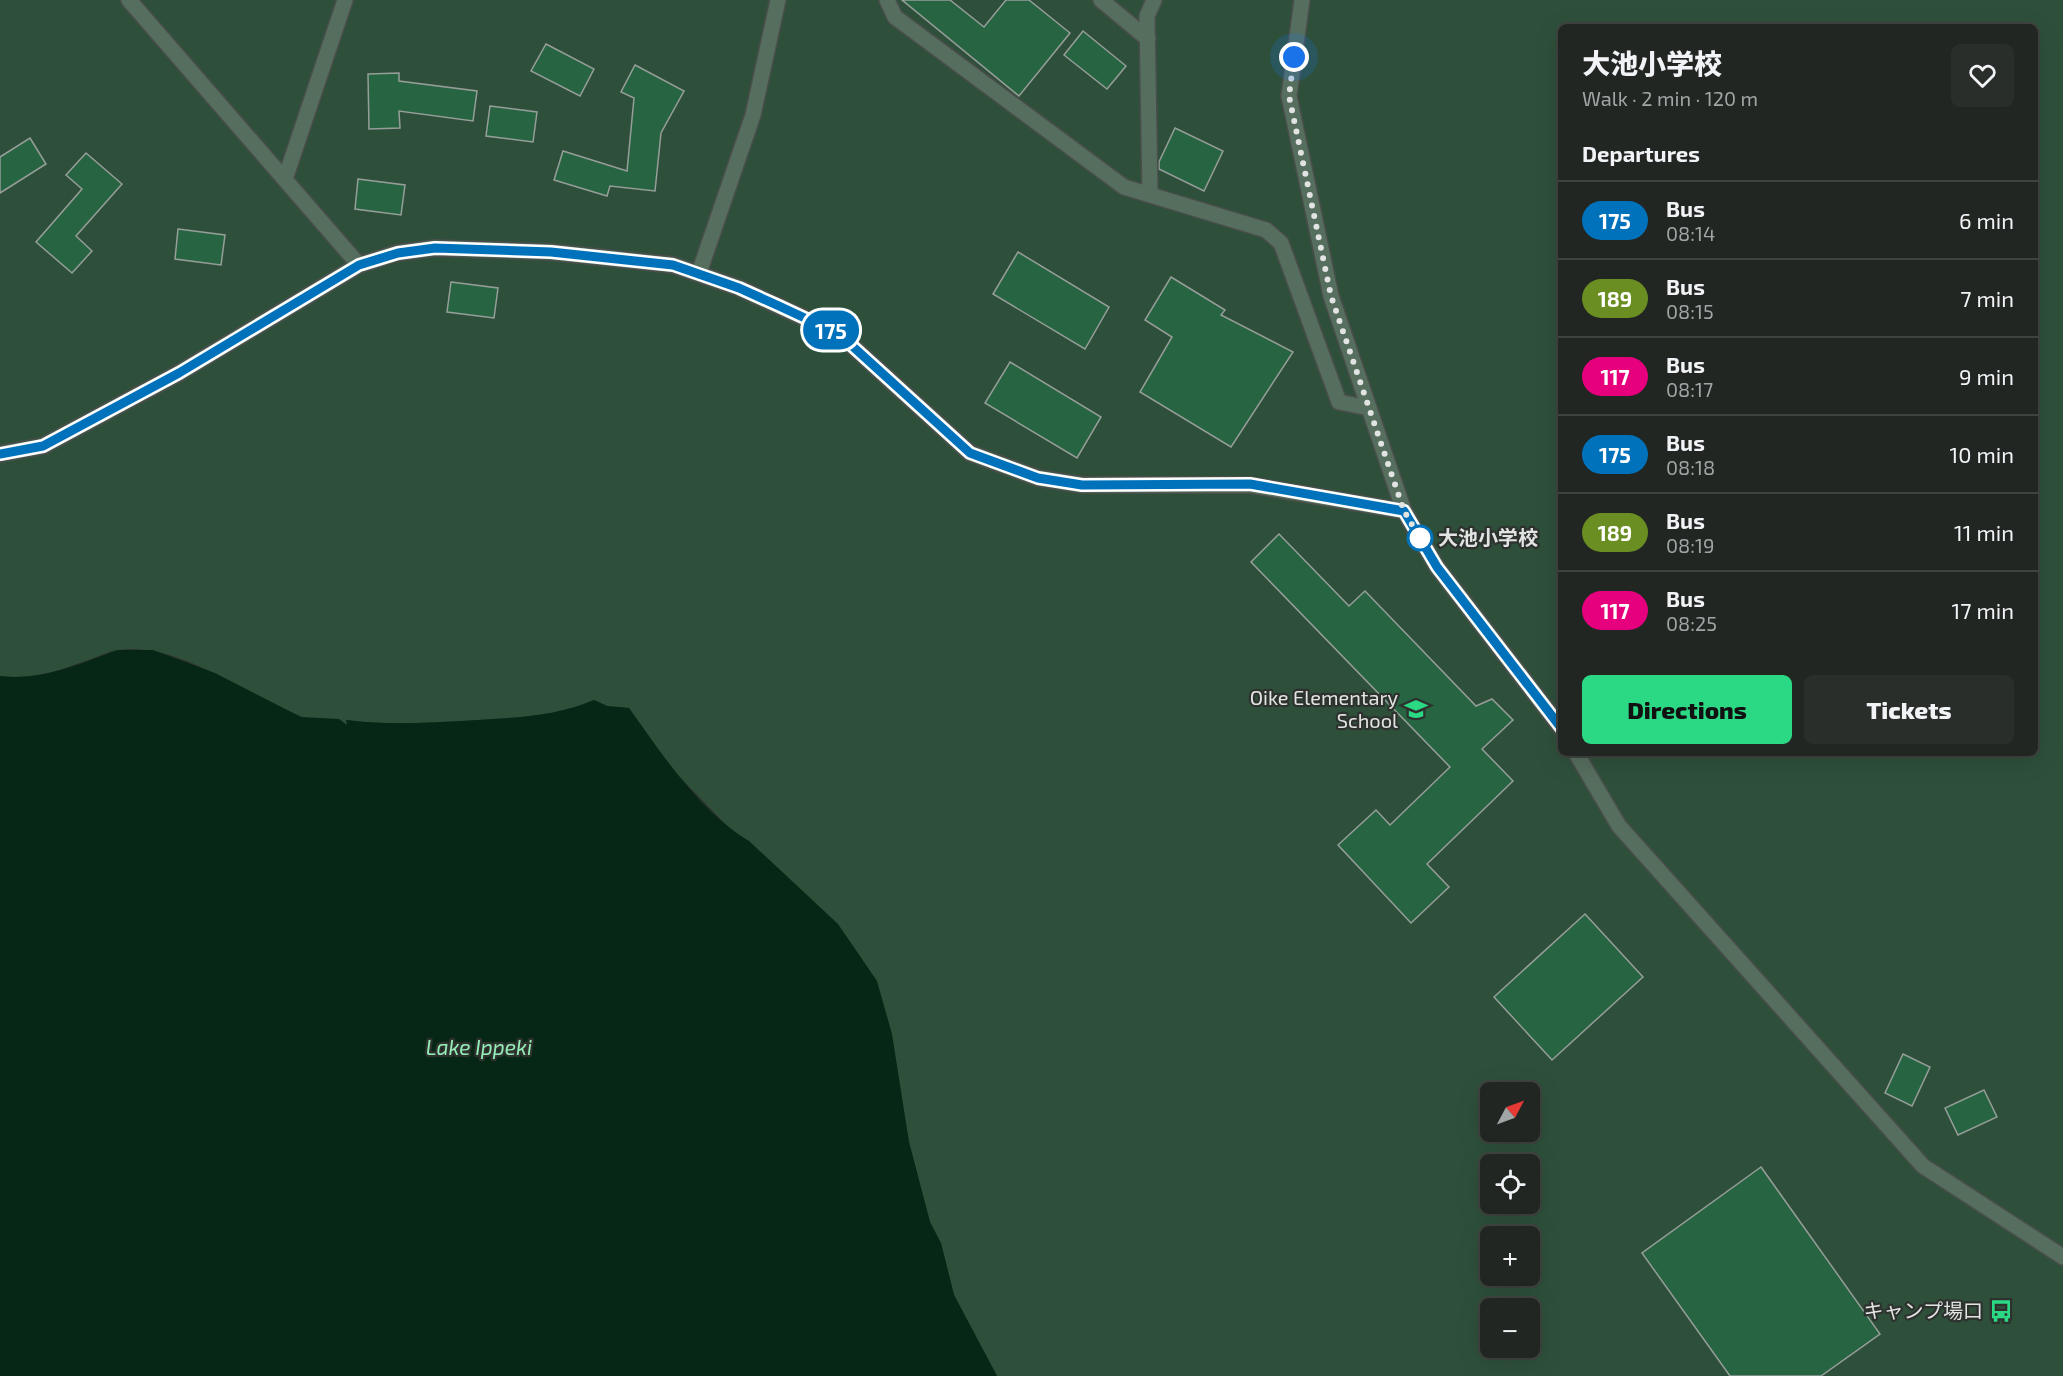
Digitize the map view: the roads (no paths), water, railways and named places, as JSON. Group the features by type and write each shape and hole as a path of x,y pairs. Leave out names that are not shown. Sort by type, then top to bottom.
{"street":[{"path":"129,0 359,265"},
{"path":"285,179 345,0"},
{"path":"699,273 753,115 778,0"},
{"path":"887,0 894,17 1124,187 1266,230 1281,243 1339,402 1368,408"},
{"path":"1101,0 1148,39"},
{"path":"1150,195 1147,16 1154,0"},
{"path":"1302,0 1289,96 1331,296 1404,511 1437,567 1558,724"},
{"path":"0,454 43,446 179,373 359,265 398,253 435,248 551,252 673,265 739,288 839,334 970,453 1038,478 1082,485 1250,484 1404,511"},
{"path":"1578,756 1618,826 1923,1166 2063,1257"}],"water":[{"name":"Lake Ippeki","path":"118,650 153,650 215,673 301,717 339,719 347,725 346,720 418,723 529,716 546,714 594,700 607,706 629,708 683,781 714,815 749,841 838,924 877,981 892,1034 909,1142 930,1222 941,1243 954,1295 997,1376 0,1376 0,676 46,674"}],"place":[{"name":"大池小学校","path":"1420,538"},
{"name":"Oike Elementary School","path":"1416,709"},
{"name":"キャンプ場口","path":"2001,1311"}]}
